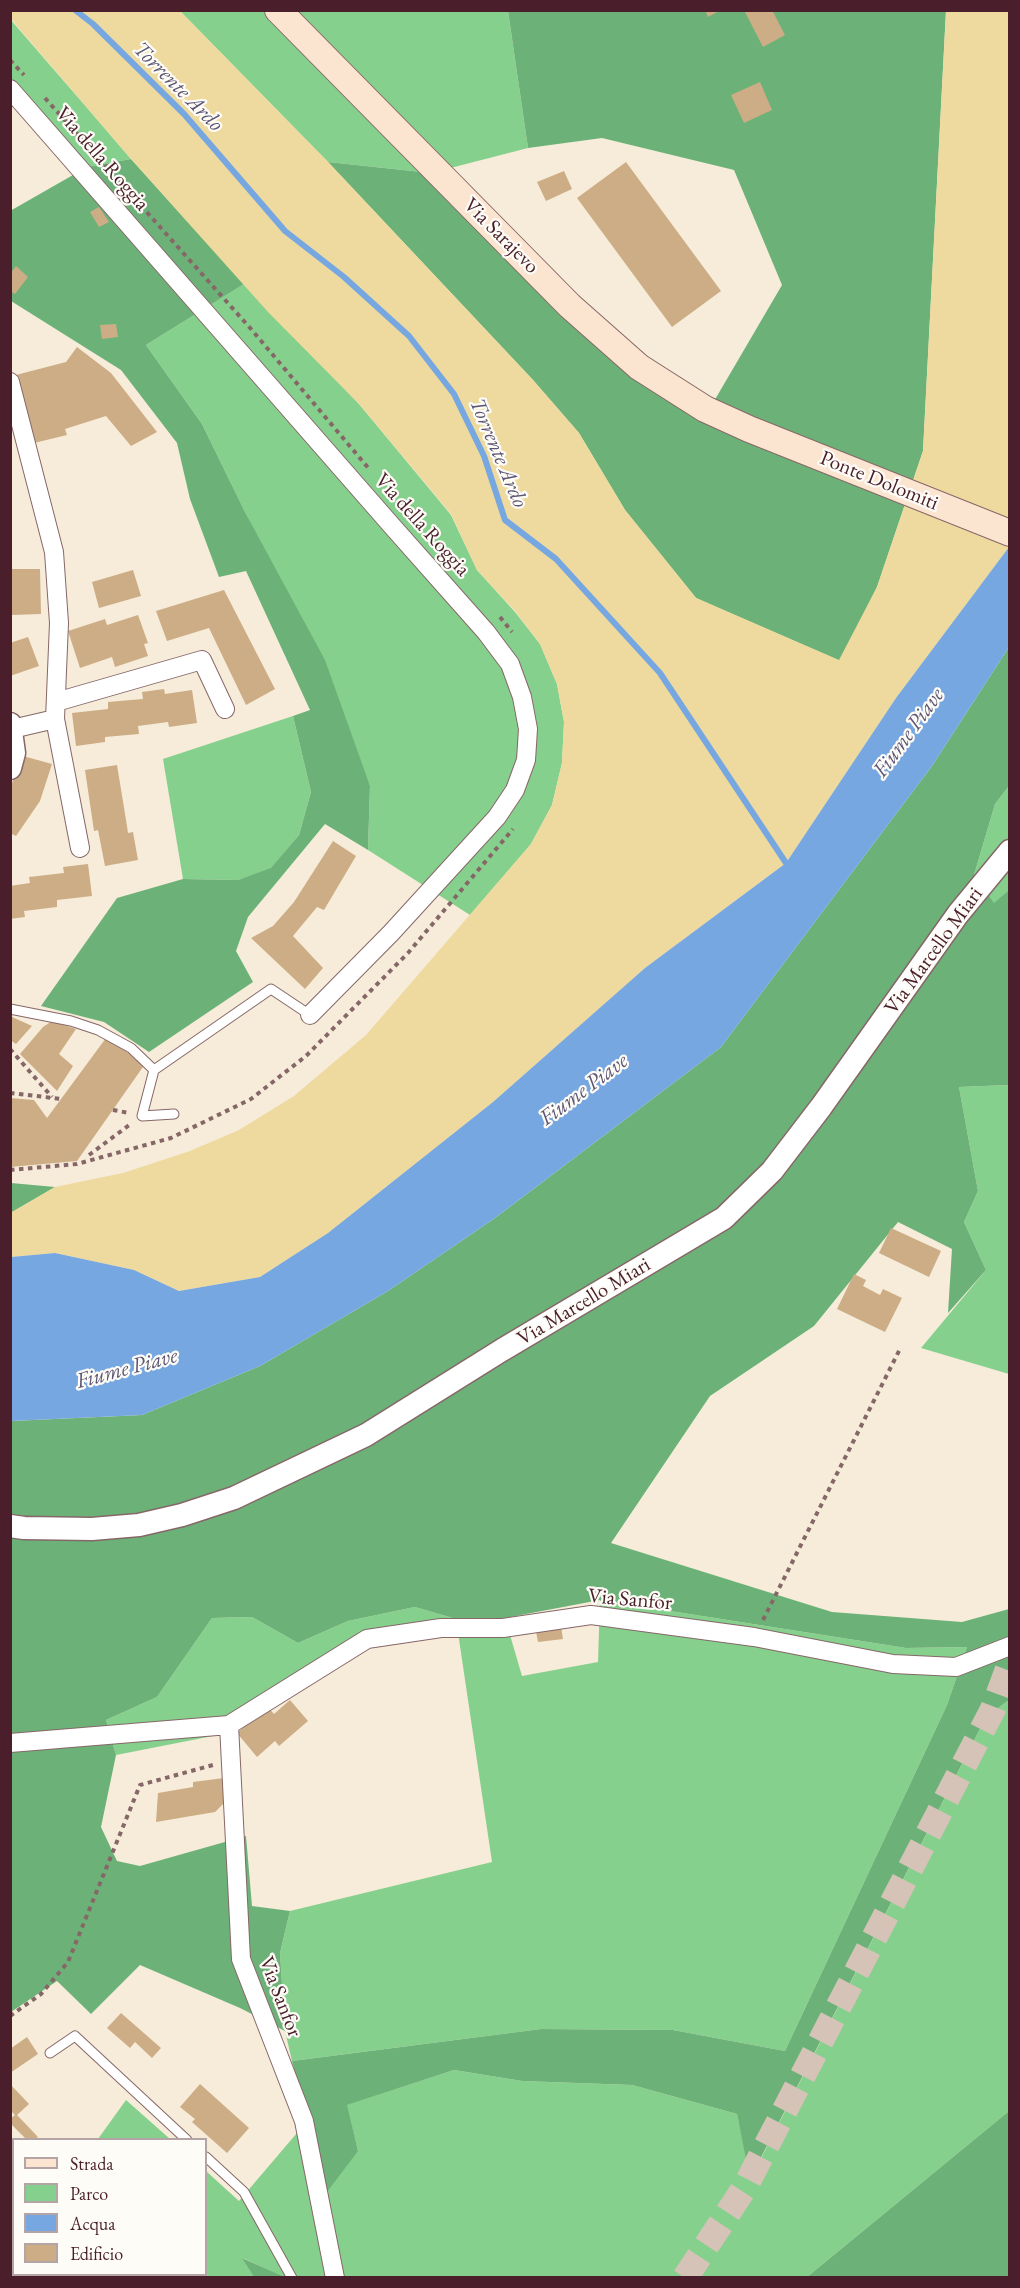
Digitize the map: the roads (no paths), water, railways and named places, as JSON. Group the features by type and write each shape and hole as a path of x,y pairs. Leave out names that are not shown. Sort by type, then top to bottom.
{"main road":[{"name":"Via Sarajevo","path":"278,10 578,314 639,367 705,409 749,429"},
{"name":"Ponte Dolomiti","path":"749,429 1010,533"}],"street":[{"name":"Via della Roggia","path":"10,89 486,632 510,664 522,697 528,729 526,760 515,790 497,817 391,933 310,1015"},
{"path":"10,382 54,552 58,623 55,710 80,848"},
{"path":"10,768 14,753 11,727 202,660 225,710"},
{"name":"Via Marcello Miari","path":"10,1526 92,1529 139,1525 182,1515 234,1498 366,1435 502,1350 724,1218 786,1153 958,914 1010,851"},
{"name":"Via Sanfor","path":"10,1743 229,1725 367,1639 441,1628 503,1628 591,1615 754,1637 893,1664 957,1667 1010,1646"},
{"name":"Via Sanfor","path":"229,1725 241,1959 304,2121 335,2277"}],"lane":[{"path":"174,1114 142,1116 154,1070 272,989 310,1015"},
{"path":"10,1009 71,1021 98,1030 131,1048 154,1070"},
{"path":"50,2053 75,2036 186,2138"},
{"path":"207,2158 244,2192 292,2277"}],"water":[{"name":"Fiume Piave","path":"1009,547 1009,647 932,766 721,1047 495,1218 388,1291 260,1366 142,1415 11,1421 11,1257 55,1253 134,1270 179,1291 260,1277 328,1233 493,1102 645,968 786,863 896,698"}],"waterway":[{"name":"Torrente Ardo","path":"75,10 93,24 184,114 285,231 344,277 409,336 454,394 484,456 505,520 556,559 660,673 786,863 793,863"}],"tunnel":[{"path":"685,2278 745,2187 993,1709 1010,1664"}]}
